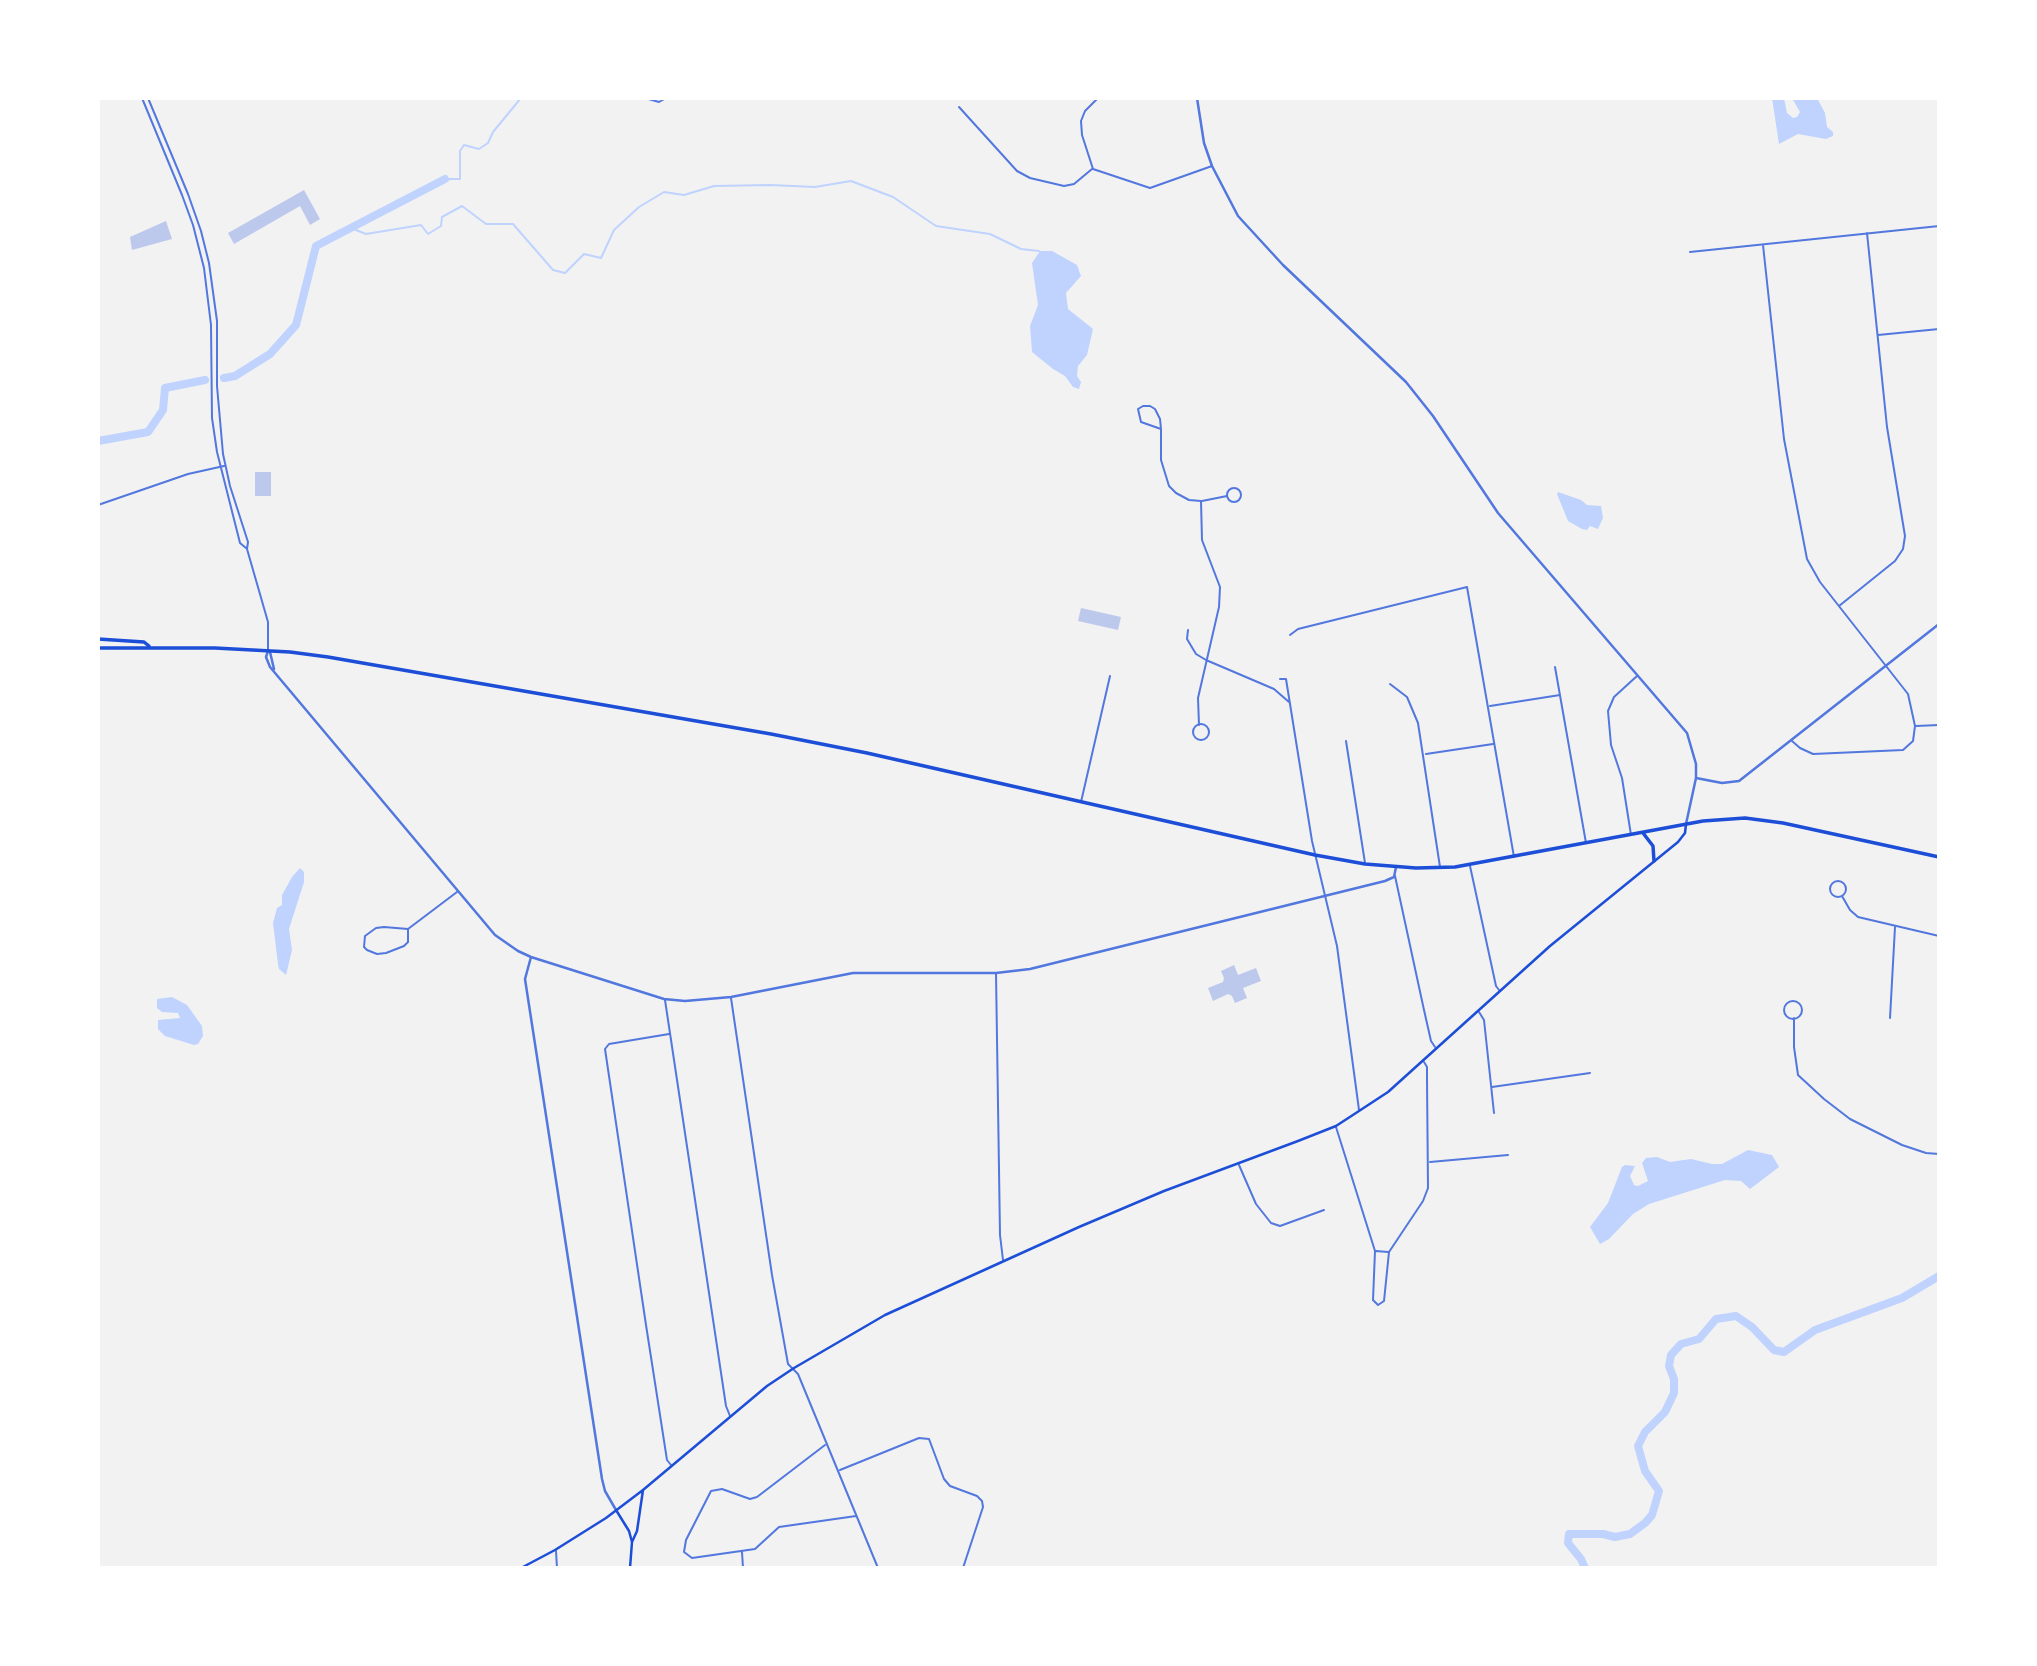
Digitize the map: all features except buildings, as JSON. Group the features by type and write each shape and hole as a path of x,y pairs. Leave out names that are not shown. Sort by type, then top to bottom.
{"main road":[{"path":"98,639 144,642 149,646"},
{"path":"98,648 143,649 149,646 268,651 328,657 750,730 880,756 1080,803 1365,864 1440,868 1470,865 1729,818 1763,819 1939,857"},
{"path":"521,1568 555,1550 616,1510 793,1368 884,1315 1157,1194 1336,1125 1359,1111 1388,1092 1605,899 1678,842 1685,832 1686,824"},
{"path":"1643,833 1653,846 1654,861"},
{"path":"630,1568 632,1542 637,1531 643,1490"},
{"path":"616,1510 632,1542"}],"street":[{"path":"142,98 195,233 209,300 212,402 220,467 240,543 247,549"},
{"path":"148,98 201,231 215,299 218,402 226,465 268,622 268,651 274,669 457,892 495,935 517,951 664,999 695,1000 731,996 853,973 996,973 1031,969 1385,881 1395,876"},
{"path":"645,98 659,102 666,98"},
{"path":"1093,169 1082,135 1081,121 1085,111 1098,98"},
{"path":"1197,98 1212,166 1229,202 1250,232 1406,382 1433,416 1498,513 1687,733 1693,748 1696,778 1686,824"},
{"path":"959,107 1017,172 1064,186 1074,184 1093,169"},
{"path":"162,146 165,140"},
{"path":"1093,169 1150,188 1212,166"},
{"path":"1690,252 1939,226"},
{"path":"195,233 201,231"},
{"path":"1839,606 1895,561 1905,544 1905,526 1887,426 1867,233"},
{"path":"1763,245 1784,439 1804,547 1812,571 1908,694 1915,726 1910,745 1899,751 1812,754 1791,740"},
{"path":"209,300 215,299"},
{"path":"1877,335 1939,329"},
{"path":"212,402 218,402"},
{"path":"1161,429 1141,422 1138,409 1143,406 1155,409 1161,429 1161,460 1169,486 1176,494 1189,500 1201,501 1227,496"},
{"path":"98,505 156,484 226,465"},
{"path":"1199,725 1198,698 1221,597 1220,587 1202,540 1201,501"},
{"path":"1290,635 1298,629 1467,587 1514,858"},
{"path":"1696,778 1722,783 1739,781 1939,626"},
{"path":"1188,630 1187,639 1193,650 1206,660 1274,689 1289,702"},
{"path":"1555,667 1586,844"},
{"path":"1631,836 1622,778 1611,745 1608,710 1614,697 1637,675"},
{"path":"1080,803 1110,676"},
{"path":"1280,679 1286,679 1315,855 1337,946 1359,1111"},
{"path":"1390,684 1407,697 1413,708 1424,755 1440,868"},
{"path":"1489,706 1560,695"},
{"path":"1199,725 1204,725 1208,730 1206,738 1202,740 1193,735 1194,727 1199,725"},
{"path":"1915,726 1939,725"},
{"path":"1346,741 1365,864"},
{"path":"1424,755 1494,744"},
{"path":"1470,865 1496,986 1500,991"},
{"path":"1396,867 1395,876 1424,1010 1431,1041 1436,1048"},
{"path":"1839,881 1845,885 1846,890 1842,896 1834,896 1831,892 1834,882 1839,881"},
{"path":"408,929 408,942 397,949 377,954 364,947 365,936 376,929 408,929 457,892"},
{"path":"1842,896 1850,910 1858,917 1939,936"},
{"path":"1890,1018 1895,926"},
{"path":"531,957 525,979 602,1479 604,1490 616,1510"},
{"path":"996,973 999,1233 1003,1261"},
{"path":"731,996 788,1364 798,1374 877,1568"},
{"path":"664,999 726,1406 730,1417"},
{"path":"1793,1001 1799,1003 1801,1008 1799,1016 1794,1018 1788,1017 1784,1010 1788,1003 1793,1001"},
{"path":"1478,1011 1484,1020 1494,1113"},
{"path":"1794,1018 1798,1075 1850,1119 1902,1145 1926,1153 1939,1154"},
{"path":"669,1034 609,1044 605,1049 667,1460 671,1466"},
{"path":"1336,1125 1375,1251 1373,1300 1378,1305 1384,1301 1389,1252 1423,1201 1428,1188 1427,1067 1423,1060"},
{"path":"1491,1087 1590,1073"},
{"path":"1429,1163 1508,1155"},
{"path":"1238,1164 1256,1204 1271,1223 1280,1226 1324,1210"},
{"path":"1375,1251 1389,1252"},
{"path":"839,1471 919,1438 929,1439 944,1479 950,1486 977,1496 982,1501 983,1507 963,1568"},
{"path":"827,1444 757,1497 743,1498 716,1489 707,1496 684,1546 684,1552 692,1558 755,1549 779,1527 857,1516"},
{"path":"555,1550 557,1568"},
{"path":"742,1551 743,1568"}],"water":[{"path":"1772,98 1784,98 1787,113 1793,118 1800,112 1792,98 1817,98 1833,136 1826,139 1798,134 1779,144"},
{"path":"1040,251 1052,251 1077,265 1081,276 1066,293 1068,309 1093,329 1087,355 1078,366 1077,376 1081,382 1079,389 1073,387 1065,376 1032,352 1030,326 1038,305 1032,263"},
{"path":"1558,492 1581,500 1587,505 1601,506 1603,518 1598,529 1590,526 1587,530 1582,529 1568,521"},
{"path":"300,868 304,872 304,882 289,929 292,950 286,975 279,969 273,923 277,908 282,905 282,895"},
{"path":"172,997 187,1005 202,1026 203,1036 198,1044 165,1036 158,1029 158,1020 180,1018 178,1013 162,1012 157,1008 157,999"},
{"path":"1748,1150 1772,1155 1779,1167 1750,1189 1741,1181 1725,1180 1649,1204 1633,1214 1609,1239 1600,1244 1590,1227 1608,1203 1625,1165 1635,1166 1630,1176 1634,1185 1638,1186 1648,1181 1642,1163 1646,1158 1657,1157 1670,1162 1691,1159 1722,1164"}],"waterway":[{"path":"445,179 460,179 460,151 464,145 479,149 488,143 493,132 521,98"},
{"path":"224,378 235,376 270,354 296,325 316,246 445,179"},
{"path":"351,228 366,234 421,225 428,234 441,226 442,217 462,206 486,224 513,224 553,270 565,273 584,254 601,258 614,230 639,207 664,192 684,195 714,186 815,187 851,181 893,197 936,226 990,234 1021,249 1039,251"},
{"path":"98,441 148,432 163,410 165,388 205,380"},
{"path":"1585,1568 1568,1543 1569,1534 1603,1534 1615,1537 1630,1534 1652,1515 1659,1491 1645,1471 1638,1446 1645,1432 1665,1412 1674,1393 1674,1379 1669,1366 1671,1355 1681,1344 1699,1339 1716,1319 1736,1316 1752,1327 1774,1350 1784,1352 1815,1330 1902,1298 1939,1276"}]}
